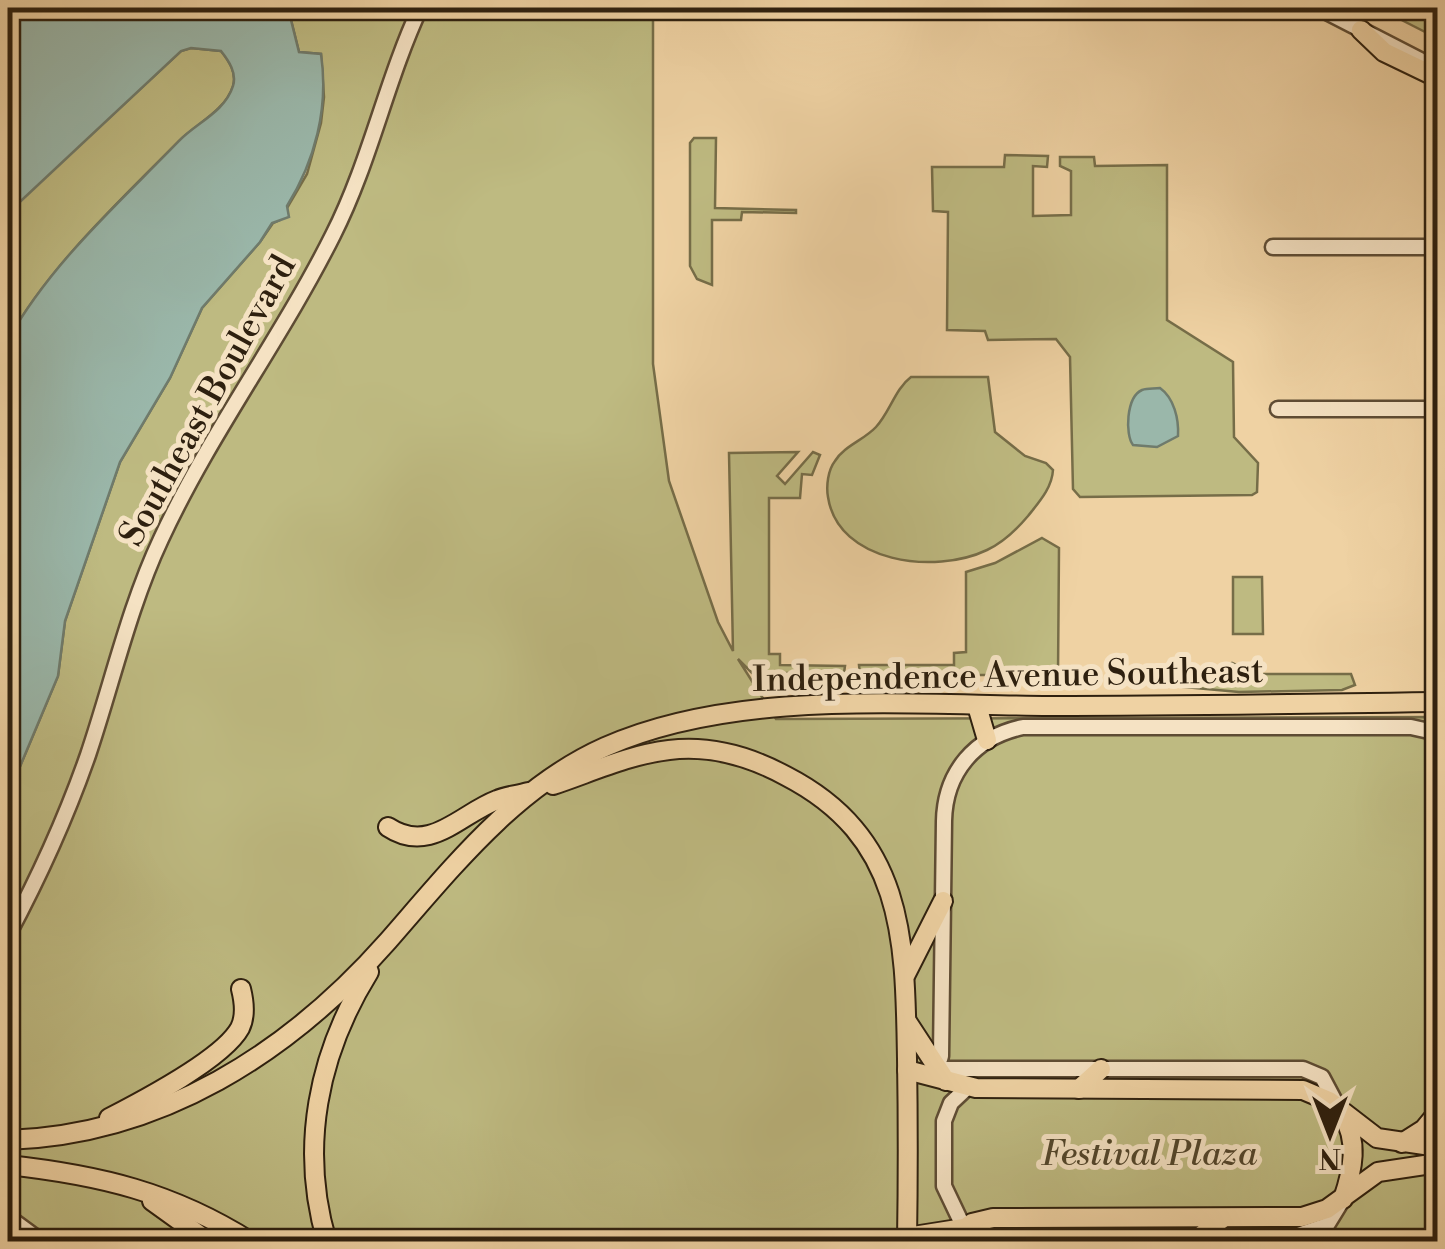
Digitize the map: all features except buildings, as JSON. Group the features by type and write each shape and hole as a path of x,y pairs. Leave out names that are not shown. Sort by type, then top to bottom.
{"main road":[{"path":"1362,30 1384,52 1438,78"},
{"name":"Independence Avenue Southeast","path":"8,1140 56,1136 132,1120 224,1080 301,1026 388,942 475,843 537,790 685,720 796,706 1438,702"},
{"path":"1262,726 1263,705"},
{"path":"977,706 987,740"},
{"path":"1102,706 1102,726"},
{"name":"Independence Avenue Southeast","path":"605,756 670,750 726,753 755,762 803,785 855,832 878,866 890,890 902,936 906,974 907,1239"},
{"path":"388,826 402,835 427,836 453,826 495,800 537,790"},
{"path":"906,974 943,900"},
{"path":"327,1242 314,1168 320,1086 346,1014 388,942"},
{"path":"56,1136 103,1121 136,1104 185,1074 234,1036 242,1024 241,989"},
{"path":"907,1022 942,1075"},
{"path":"1079,1088 1101,1069"},
{"path":"907,1070 942,1075 968,1087 1294,1089 1321,1096 1377,1138 1438,1147"},
{"path":"1339,1109 1349,1128 1354,1154 1343,1199"},
{"path":"1402,1143 1424,1129 1438,1112"},
{"path":"907,1239 993,1218 1302,1217 1343,1199 1378,1172 1438,1163"},
{"path":"8,1166 102,1178 144,1189 188,1206 250,1242"},
{"path":"102,1178 148,1199 208,1242"},
{"path":"1197,1239 1223,1218"},
{"path":"946,1242 964,1228"}],"street":[{"name":"Southeast Boulevard","path":"8,936 68,809 161,540 234,404 333,236 420,8"},
{"path":"1319,8 1438,69"},
{"path":"1272,247 1438,247"},
{"path":"1278,409 1438,409"},
{"name":"Independence Avenue Southeast","path":"987,740 1030,726 1418,727 1438,732"},
{"path":"987,740 961,764 948,791 944,821 942,1075 1101,1069 1304,1069 1316,1072 1326,1082 1339,1109"},
{"path":"968,1087 946,1112 944,1186 964,1228 998,1240 1280,1239 1326,1225 1343,1199"},
{"path":"8,1217 42,1242"}],"green space":[{"name":"Festival Plaza","path":"309,8 653,8 653,364 669,481 718,622 733,651 729,453 798,452 777,476 785,484 813,452 820,455 812,475 802,474 800,498 769,498 769,654 780,654 780,665 845,666 844,673 752,673 738,659 776,719 1437,717 1437,1241 8,1242 8,795 58,676 65,621 120,462 170,378 202,308 273,223 280,220 307,174 321,123 321,54 299,52 291,20"},
{"path":"1378,8 1437,8 1437,38"},
{"path":"181,51 221,51 234,76 229,95 87,235 44,286 8,340 8,171 56,167"},
{"path":"694,138 716,138 715,208 796,210 742,212 741,220 712,220 712,285 697,279 690,266 690,143"},
{"path":"1005,155 1048,156 1047,167 1033,166 1033,216 1071,215 1071,171 1060,166 1060,157 1094,157 1095,166 1167,165 1167,320 1233,362 1234,437 1258,463 1257,492 1080,497 1073,489 1070,357 1056,339 988,340 985,331 947,330 948,212 933,211 932,167 1004,167"},
{"path":"911,377 988,377 995,432 1025,456 1046,463 1053,470 1048,489 1028,516 998,544 966,558 916,562 869,549 850,537 836,519 827,493 833,465 844,451 876,427"},
{"path":"1042,538 1059,548 1058,675 860,675 859,665 954,665 954,653 966,652 966,572 995,563"},
{"path":"1233,577 1262,577 1263,634 1233,634"},
{"path":"1232,663 1256,674 1351,674 1355,685 1342,690 1239,692 1141,683 1141,674 1228,675 1228,665"}],"shaded area":[{"path":"8,8 309,8 291,20 299,52 321,54 323,94 312,152 287,206 289,217 272,223 202,308 170,378 120,462 65,621 58,676 8,795 8,340 65,260 179,141 224,103 234,76 221,51 181,51 8,213"},
{"path":"1160,388 1175,409 1178,436 1157,447 1133,445 1128,425 1133,400 1142,390"}]}
